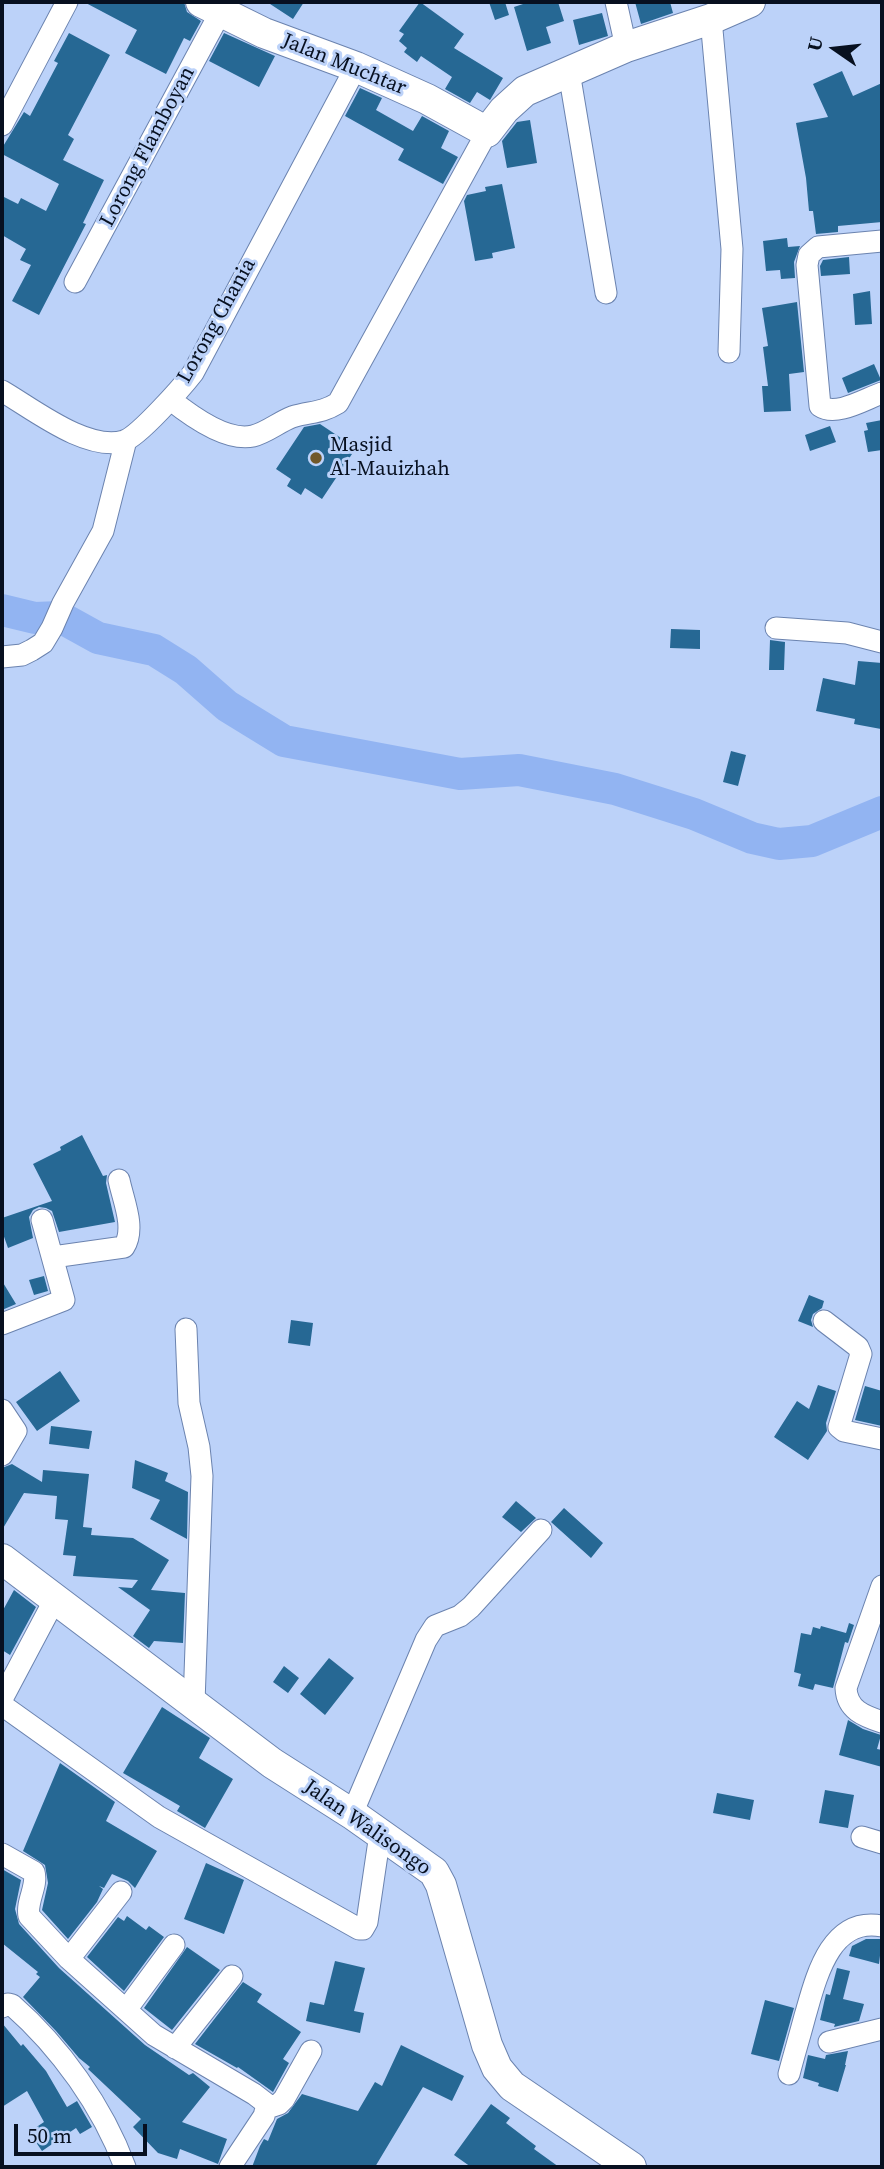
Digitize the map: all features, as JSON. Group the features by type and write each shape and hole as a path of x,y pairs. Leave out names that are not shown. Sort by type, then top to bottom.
{"street":[{"path":"2,125 67,2"},
{"path":"615,2 626,47"},
{"path":"171,400 194,418 234,437 254,436 294,417 323,412 338,403 486,132 504,110 525,90 626,47 711,19 750,2"},
{"name":"Jalan Muchtar","path":"216,5 264,33 356,67 427,99 486,132"},
{"name":"Lorong Flamboyan","path":"75,282 216,5"},
{"path":"711,19 732,249 729,352"},
{"name":"Lorong Chania","path":"126,440 171,400 193,373 356,67"},
{"path":"569,72 606,293"},
{"path":"882,241 818,247 809,255 807,265 820,406 834,411 882,393"},
{"path":"2,391 82,437 103,442 126,440 103,531 52,628 43,643 32,650 2,657"},
{"path":"776,628 847,633 882,642"},
{"path":"53,1257 124,1247 129,1236 129,1227 119,1180"},
{"path":"2,1324 63,1301 42,1220"},
{"path":"824,1321 858,1347 861,1354 839,1427 844,1431 882,1440"},
{"path":"186,1329 189,1403 199,1447 202,1476 194,1703"},
{"path":"2,1410 16,1431 2,1455"},
{"path":"352,1814 433,1628 459,1616 471,1606 541,1530"},
{"name":"Jalan Walisongo","path":"2,1559 272,1763 435,1872 487,2045 497,2068 512,2086 631,2167"},
{"path":"882,1586 846,1688 846,1699 850,1706 862,1714 882,1722"},
{"path":"2,1699 55,1599"},
{"path":"2,1705 167,1822 359,1929 363,1929 367,1922 380,1834"},
{"path":"2,1854 34,1872 36,1879 28,1908 29,1916 69,1959 154,2035 267,2104 264,2116 230,2167"},
{"path":"69,1959 121,1892"},
{"path":"789,2074 818,1971 827,1953 839,1938 852,1928 872,1924 882,1926"},
{"path":"126,2010 174,1945"},
{"path":"175,2048 232,1976"},
{"path":"2,2007 12,2005 39,2028 102,2114 125,2167"},
{"path":"829,2042 882,2029"},
{"path":"267,2108 274,2107 284,2099 311,2050"}],"building":[{"path":"84,2 184,2 187,12 201,21 190,41 184,38 166,74 125,53 137,30"},
{"path":"267,2 304,2 293,19"},
{"path":"420,2 464,34 454,48 503,78 490,100 477,92 470,103 445,89 452,77 421,56 417,62 404,52 407,48 399,41 404,34 399,31"},
{"path":"489,2 505,2 509,15 495,20"},
{"path":"529,2 558,2 564,21 546,27 551,43 527,51 514,7"},
{"path":"635,2 670,2 673,13 641,24"},
{"path":"602,13 608,36 579,45 573,20"},
{"path":"69,33 110,55 68,135 74,139 63,160 104,180 83,223 86,224 39,315 12,301 31,265 20,260 26,249 2,235 2,196 18,204 21,198 46,211 59,184 2,154 2,148 24,112 30,116 58,63 54,61"},
{"path":"224,33 275,56 259,87 209,61"},
{"path":"842,71 853,96 882,83 882,222 838,226 838,232 816,234 813,211 809,211 796,123 828,117 813,84"},
{"path":"360,88 382,98 376,110 413,131 422,116 449,131 441,148 458,157 443,184 398,160 404,149 345,116"},
{"path":"530,120 537,163 507,168 502,141 517,122"},
{"path":"502,184 515,248 492,253 493,258 475,261 464,201 467,195 486,191 485,187"},
{"path":"787,238 788,247 800,246 794,262 795,278 781,279 780,270 766,271 763,241"},
{"path":"849,257 850,274 821,276 820,266 823,260"},
{"path":"870,291 872,324 855,325 853,294"},
{"path":"797,302 804,372 789,374 791,411 764,412 762,386 768,386 763,347 768,346 762,308"},
{"path":"874,364 881,380 848,393 842,378"},
{"path":"882,420 882,450 868,452 864,431 868,430 866,423"},
{"name":"Masjid Al-Mauizhah","path":"320,424 356,448 322,499 305,488 301,495 287,486 291,479 276,469 304,427"},
{"path":"830,426 836,442 810,451 805,435"},
{"path":"671,629 700,630 700,649 670,648"},
{"path":"770,640 785,642 784,670 769,670"},
{"path":"858,661 882,663 881,729 854,724 855,719 816,711 823,678 855,685"},
{"path":"731,751 746,755 738,786 723,782"},
{"path":"82,1135 103,1176 107,1175 106,1183 115,1222 59,1232 52,1211 39,1207 33,1210 29,1217 33,1238 8,1248 2,1231 2,1218 52,1201 33,1164 61,1150 60,1147"},
{"path":"44,1276 48,1291 34,1295 29,1280"},
{"path":"2,1281 16,1304 2,1310"},
{"path":"809,1295 824,1301 822,1308 813,1314 813,1327 798,1321"},
{"path":"291,1320 313,1323 310,1346 288,1343"},
{"path":"60,1371 80,1401 37,1431 16,1402"},
{"path":"818,1385 836,1391 826,1423 827,1431 808,1460 774,1437 797,1401 809,1409"},
{"path":"865,1386 882,1391 882,1426 855,1420"},
{"path":"51,1426 92,1431 89,1449 49,1444"},
{"path":"135,1460 168,1473 165,1481 188,1492 187,1539 150,1519 160,1500 132,1488"},
{"path":"12,1464 42,1482 43,1470 89,1474 83,1527 92,1528 91,1535 133,1538 169,1560 151,1590 185,1593 183,1643 154,1641 149,1648 133,1636 150,1610 118,1587 132,1588 138,1580 73,1576 76,1556 63,1555 68,1520 55,1519 57,1496 24,1493 2,1530 2,1468"},
{"path":"516,1501 536,1518 521,1532 502,1517"},
{"path":"564,1508 603,1543 591,1558 551,1522"},
{"path":"14,1590 36,1607 10,1655 2,1650 2,1612"},
{"path":"849,1623 854,1625 848,1643 845,1642 833,1688 815,1684 813,1690 798,1686 801,1674 794,1672 801,1633 811,1635 813,1627 820,1629 821,1626 846,1633"},
{"path":"329,1658 354,1678 325,1715 300,1694"},
{"path":"284,1666 299,1678 288,1693 273,1682"},
{"path":"162,1707 210,1738 199,1758 233,1779 205,1828 177,1811 180,1806 123,1773"},
{"path":"848,1720 881,1735 877,1749 882,1750 882,1767 839,1755"},
{"path":"60,1763 115,1802 106,1821 157,1851 135,1888 128,1881 112,1874 104,1888 99,1886 103,1889 97,1902 68,1939 42,1910 48,1883 45,1865 23,1851"},
{"path":"825,1790 854,1795 848,1828 819,1823"},
{"path":"717,1793 754,1800 750,1820 713,1813"},
{"path":"206,1863 244,1880 224,1934 184,1919"},
{"path":"2,1869 21,1880 15,1909 19,1924 59,1968 145,2045 189,2075 193,2073 210,2087 182,2122 227,2139 218,2164 180,2149 177,2159 158,2153 133,2127 141,2119 88,2069 90,2067 23,1997 40,1977 36,1974 38,1972 2,1943"},
{"path":"127,1916 146,1930 149,1926 164,1937 124,1991 87,1957 118,1917 124,1921"},
{"path":"866,1939 882,1939 879,1964 849,1956 852,1946"},
{"path":"187,1947 220,1970 172,2030 144,2008"},
{"path":"335,1961 365,1968 354,2011 364,2013 360,2033 306,2021 310,2002 324,2005"},
{"path":"837,1968 850,1971 843,1999 864,2004 859,2021 834,2027 835,2024 820,2020 826,1994 830,1995"},
{"path":"243,1982 262,1994 257,2002 301,2032 283,2059 289,2063 273,2092 238,2067 195,2044"},
{"path":"765,2000 794,2008 779,2061 751,2054"},
{"path":"2,2023 46,2071 67,2107 77,2101 92,2127 80,2134 76,2128 42,2151 29,2132 44,2122 27,2091 2,2107"},
{"path":"401,2045 464,2076 452,2101 423,2087 375,2167 252,2167 260,2146 264,2139 268,2141 277,2119 288,2113 302,2094 358,2111 375,2082 382,2086"},
{"path":"848,2051 838,2092 803,2078 808,2055 825,2059 826,2055"},
{"path":"491,2104 510,2118 506,2123 536,2146 534,2149 559,2167 471,2167 454,2155"}],"waterway":[{"path":"2,610 35,618 60,617 98,638 154,650 186,670 227,706 284,741 460,774 519,770 615,789 694,814 752,838 779,844 812,841 882,812"}],"place":[{"name":"Masjid Al-Mauizhah","path":"316,458"}]}
